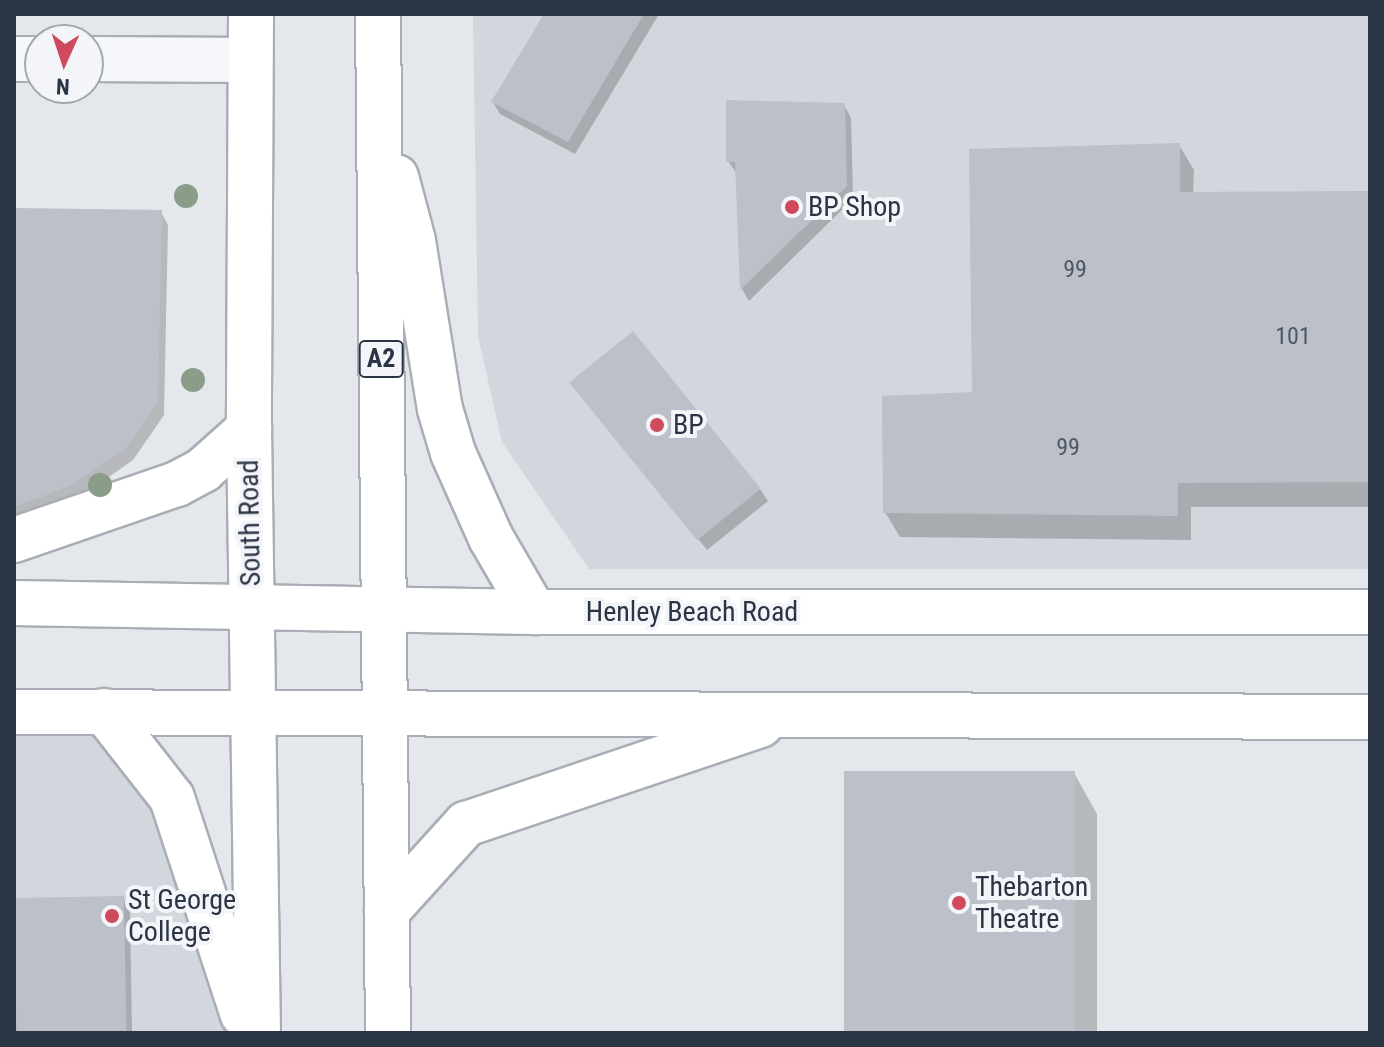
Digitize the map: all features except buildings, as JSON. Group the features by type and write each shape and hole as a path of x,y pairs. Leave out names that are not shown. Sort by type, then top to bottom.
{"main road":[{"name":"South Road","path":"251,14 249,429 258,1033"},
{"name":"A2","path":"378,14 388,1033"},
{"path":"378,109 413,241 440,409 453,453 491,538 534,612"},
{"path":"14,540 177,484 203,470 249,429"},
{"name":"Henley Beach Road","path":"14,603 534,612 1370,612"},
{"path":"104,711 172,798 249,1033"},
{"path":"14,712 1370,717"},
{"path":"387,911 466,824 794,714"}],"lane":[{"path":"104,59 249,60"}],"shaded area":[{"path":"473,14 1370,14 1370,569 589,569 502,442 478,336"},
{"name":"St George College","path":"104,711 172,798 248,1033 14,1033 14,712"}],"place":[{"name":"BP Shop","path":"792,207"},
{"name":"BP","path":"657,425"},
{"name":"Thebarton Theatre","path":"959,903"},
{"name":"St George College","path":"112,916"}]}
